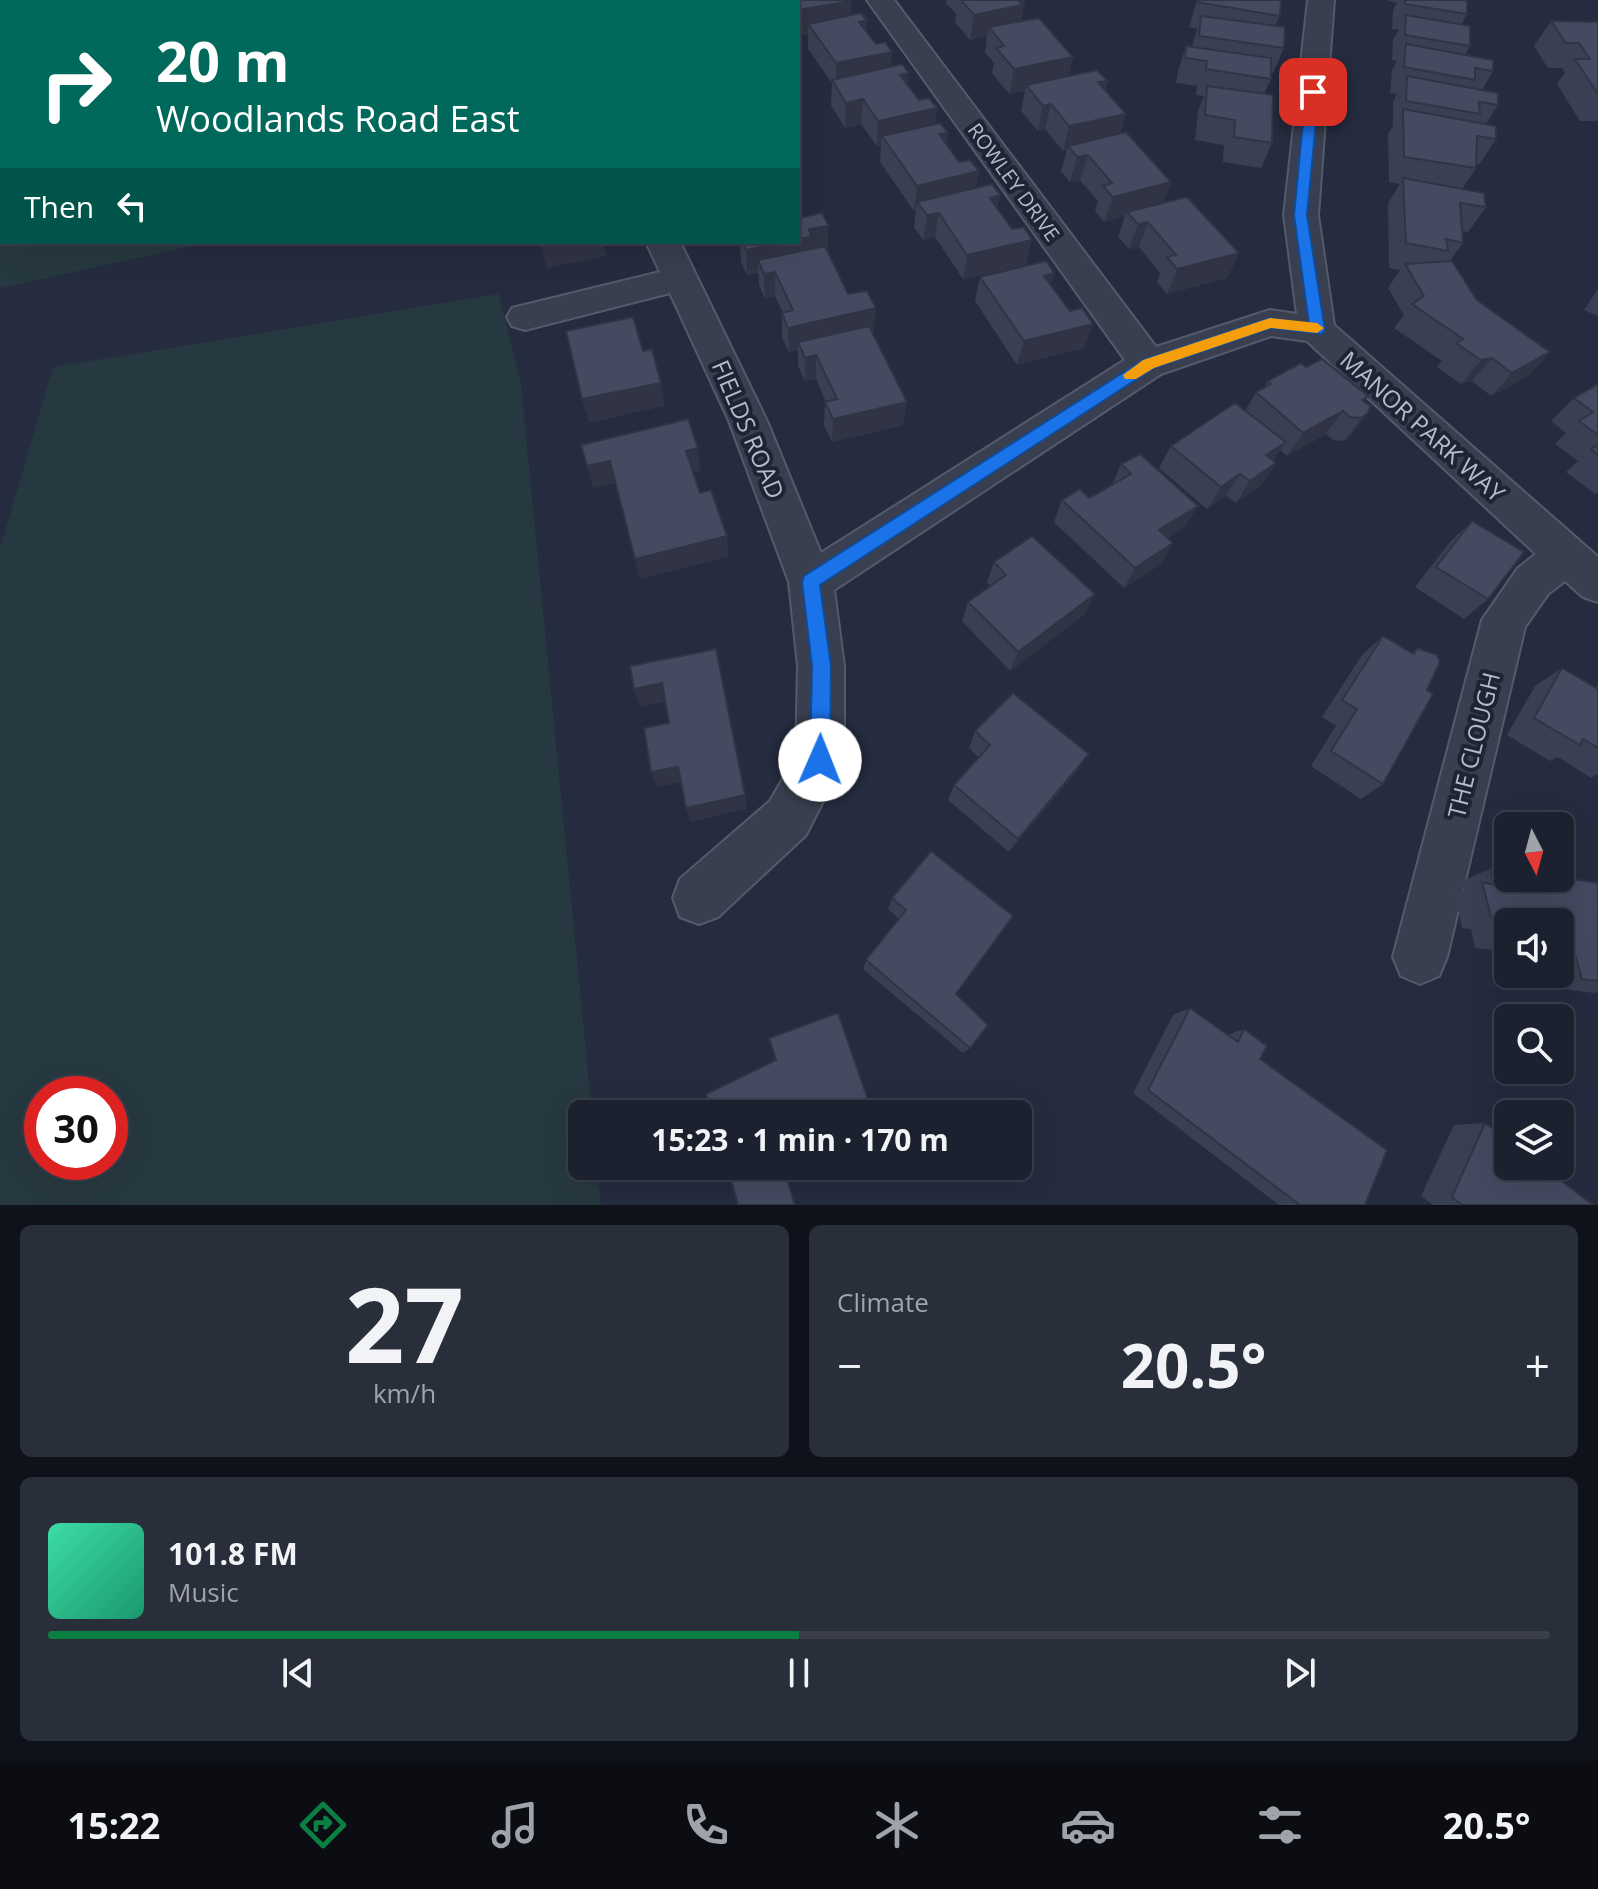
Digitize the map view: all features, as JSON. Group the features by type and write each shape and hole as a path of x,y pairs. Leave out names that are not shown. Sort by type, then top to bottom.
{"street":[{"name":"ROWLEY DRIVE","path":"880,0 1148,364"},
{"path":"811,582 1148,364 1270,323 1317,330 1301,215 1321,0"},
{"name":"FIELDS ROAD","path":"664,244 748,421 811,582 821,666 820,760 788,818 699,898"},
{"path":"525,317 682,278"},
{"name":"MANOR PARK WAY","path":"1317,330 1582,570"},
{"name":"THE CLOUGH","path":"1420,957 1504,620 1533,581 1582,570"}],"shaded area":[{"path":"0,244 203,244 0,288"},
{"path":"499,294 521,385 591,1100 568,1100 568,1180 598,1180 601,1205 0,1205 0,549 53,367"}],"building":[{"path":"800,0 851,1 800,10"},
{"path":"961,0 1021,0 1023,5 974,15"},
{"path":"1281,0 1280,16 1197,2"},
{"path":"1405,0 1467,0 1467,14 1405,4"},
{"path":"861,13 867,20 859,22 876,44 885,42 892,52 836,63 808,24"},
{"path":"1406,15 1470,26 1470,46 1405,35"},
{"path":"1201,16 1285,27 1284,48 1199,36"},
{"path":"1039,18 1073,57 1014,69 996,48 1004,46 989,27"},
{"path":"1551,21 1598,22 1598,94 1575,59 1590,59 1579,43 1566,43"},
{"path":"1406,44 1493,60 1493,71 1475,68 1475,80 1404,67"},
{"path":"1186,46 1271,58 1271,79 1206,69 1207,61 1185,58"},
{"path":"902,64 909,73 900,75 919,100 929,98 937,108 878,121 863,99 846,103 832,80"},
{"path":"1097,70 1108,81 1098,82 1126,114 1069,126 1051,104 1043,106 1026,85"},
{"path":"1407,76 1498,93 1498,105 1479,102 1480,114 1406,101"},
{"path":"1207,86 1273,95 1272,143 1234,137 1235,120 1205,115"},
{"path":"1403,109 1496,126 1496,139 1477,136 1476,168 1404,157"},
{"path":"940,123 948,133 939,134 959,162 970,160 979,171 917,186 882,136"},
{"path":"1126,132 1171,182 1113,197 1103,186 1112,183 1088,155 1077,157 1068,146"},
{"path":"1403,178 1484,193 1486,207 1460,203 1463,243 1446,239 1448,251 1406,243"},
{"path":"992,184 1000,195 990,198 1012,229 1024,227 1032,240 967,255 939,213 927,215 917,202"},
{"path":"1187,197 1239,253 1177,269 1167,257 1176,255 1148,222 1138,224 1127,212"},
{"path":"800,212 802,217 822,213 829,226 809,229 811,237 800,239"},
{"path":"743,244 775,244 746,250"},
{"path":"825,246 848,294 867,291 876,308 788,328 782,313 793,310 775,272 764,274 758,260"},
{"path":"1046,261 1054,273 1044,276 1070,311 1082,308 1093,324 1024,341 980,277"},
{"path":"1452,261 1477,300 1550,352 1512,373 1492,358 1481,360 1456,343 1463,339 1412,304 1424,296 1405,264"},
{"path":"633,317 643,351 652,349 661,383 582,399 566,331"},
{"path":"869,326 907,402 833,419 825,402 837,399 816,355 805,358 798,342"},
{"path":"1322,359 1368,396 1362,400 1370,406 1368,413 1361,418 1350,417 1343,411 1303,433 1256,392 1271,384 1268,381 1301,363 1306,367"},
{"path":"1598,384 1598,435 1579,421 1593,412 1574,398"},
{"path":"1235,403 1286,442 1266,455 1276,463 1250,481 1240,474 1221,487 1171,446"},
{"path":"688,419 698,448 686,451 700,493 711,490 727,536 635,559 610,461 587,466 581,445"},
{"path":"1140,454 1198,506 1159,530 1173,543 1135,568 1062,500 1080,489 1089,498 1131,474 1121,464"},
{"path":"1472,521 1524,552 1488,599 1436,567"},
{"path":"1032,536 1095,594 1018,652 968,602 1006,575 994,562"},
{"path":"1383,636 1414,654 1417,648 1437,655 1440,662 1427,690 1433,694 1383,784 1331,751 1357,709 1342,700"},
{"path":"716,649 745,795 686,808 678,767 651,772 644,728 669,723 662,683 634,689 630,666"},
{"path":"1562,668 1598,689 1598,748 1583,739 1580,745 1534,718"},
{"path":"1013,693 1089,754 1018,839 954,785 990,745 975,731"},
{"path":"931,851 1013,916 956,994 988,1025 970,1048 866,960 906,910 892,898"},
{"path":"1574,879 1598,883 1598,981 1582,979 1574,951 1574,908 1494,908 1494,918 1491,917 1482,882 1494,885 1494,892 1574,892"},
{"path":"1190,1008 1238,1042 1244,1029 1267,1046 1260,1059 1387,1150 1365,1205 1300,1205 1148,1090"},
{"path":"838,1013 868,1100 708,1100 706,1094 776,1060 769,1038"},
{"path":"1485,1123 1494,1130 1494,1180 1560,1180 1593,1205 1462,1205 1452,1197"},
{"path":"731,1180 787,1180 795,1205 738,1205"}],"slow traffic":[{"path":"1130,375 1148,364 1270,323 1317,328"}],"route":[{"path":"820,760 821,666 811,582 1148,364 1270,323 1317,330 1301,215 1313,92"}]}
